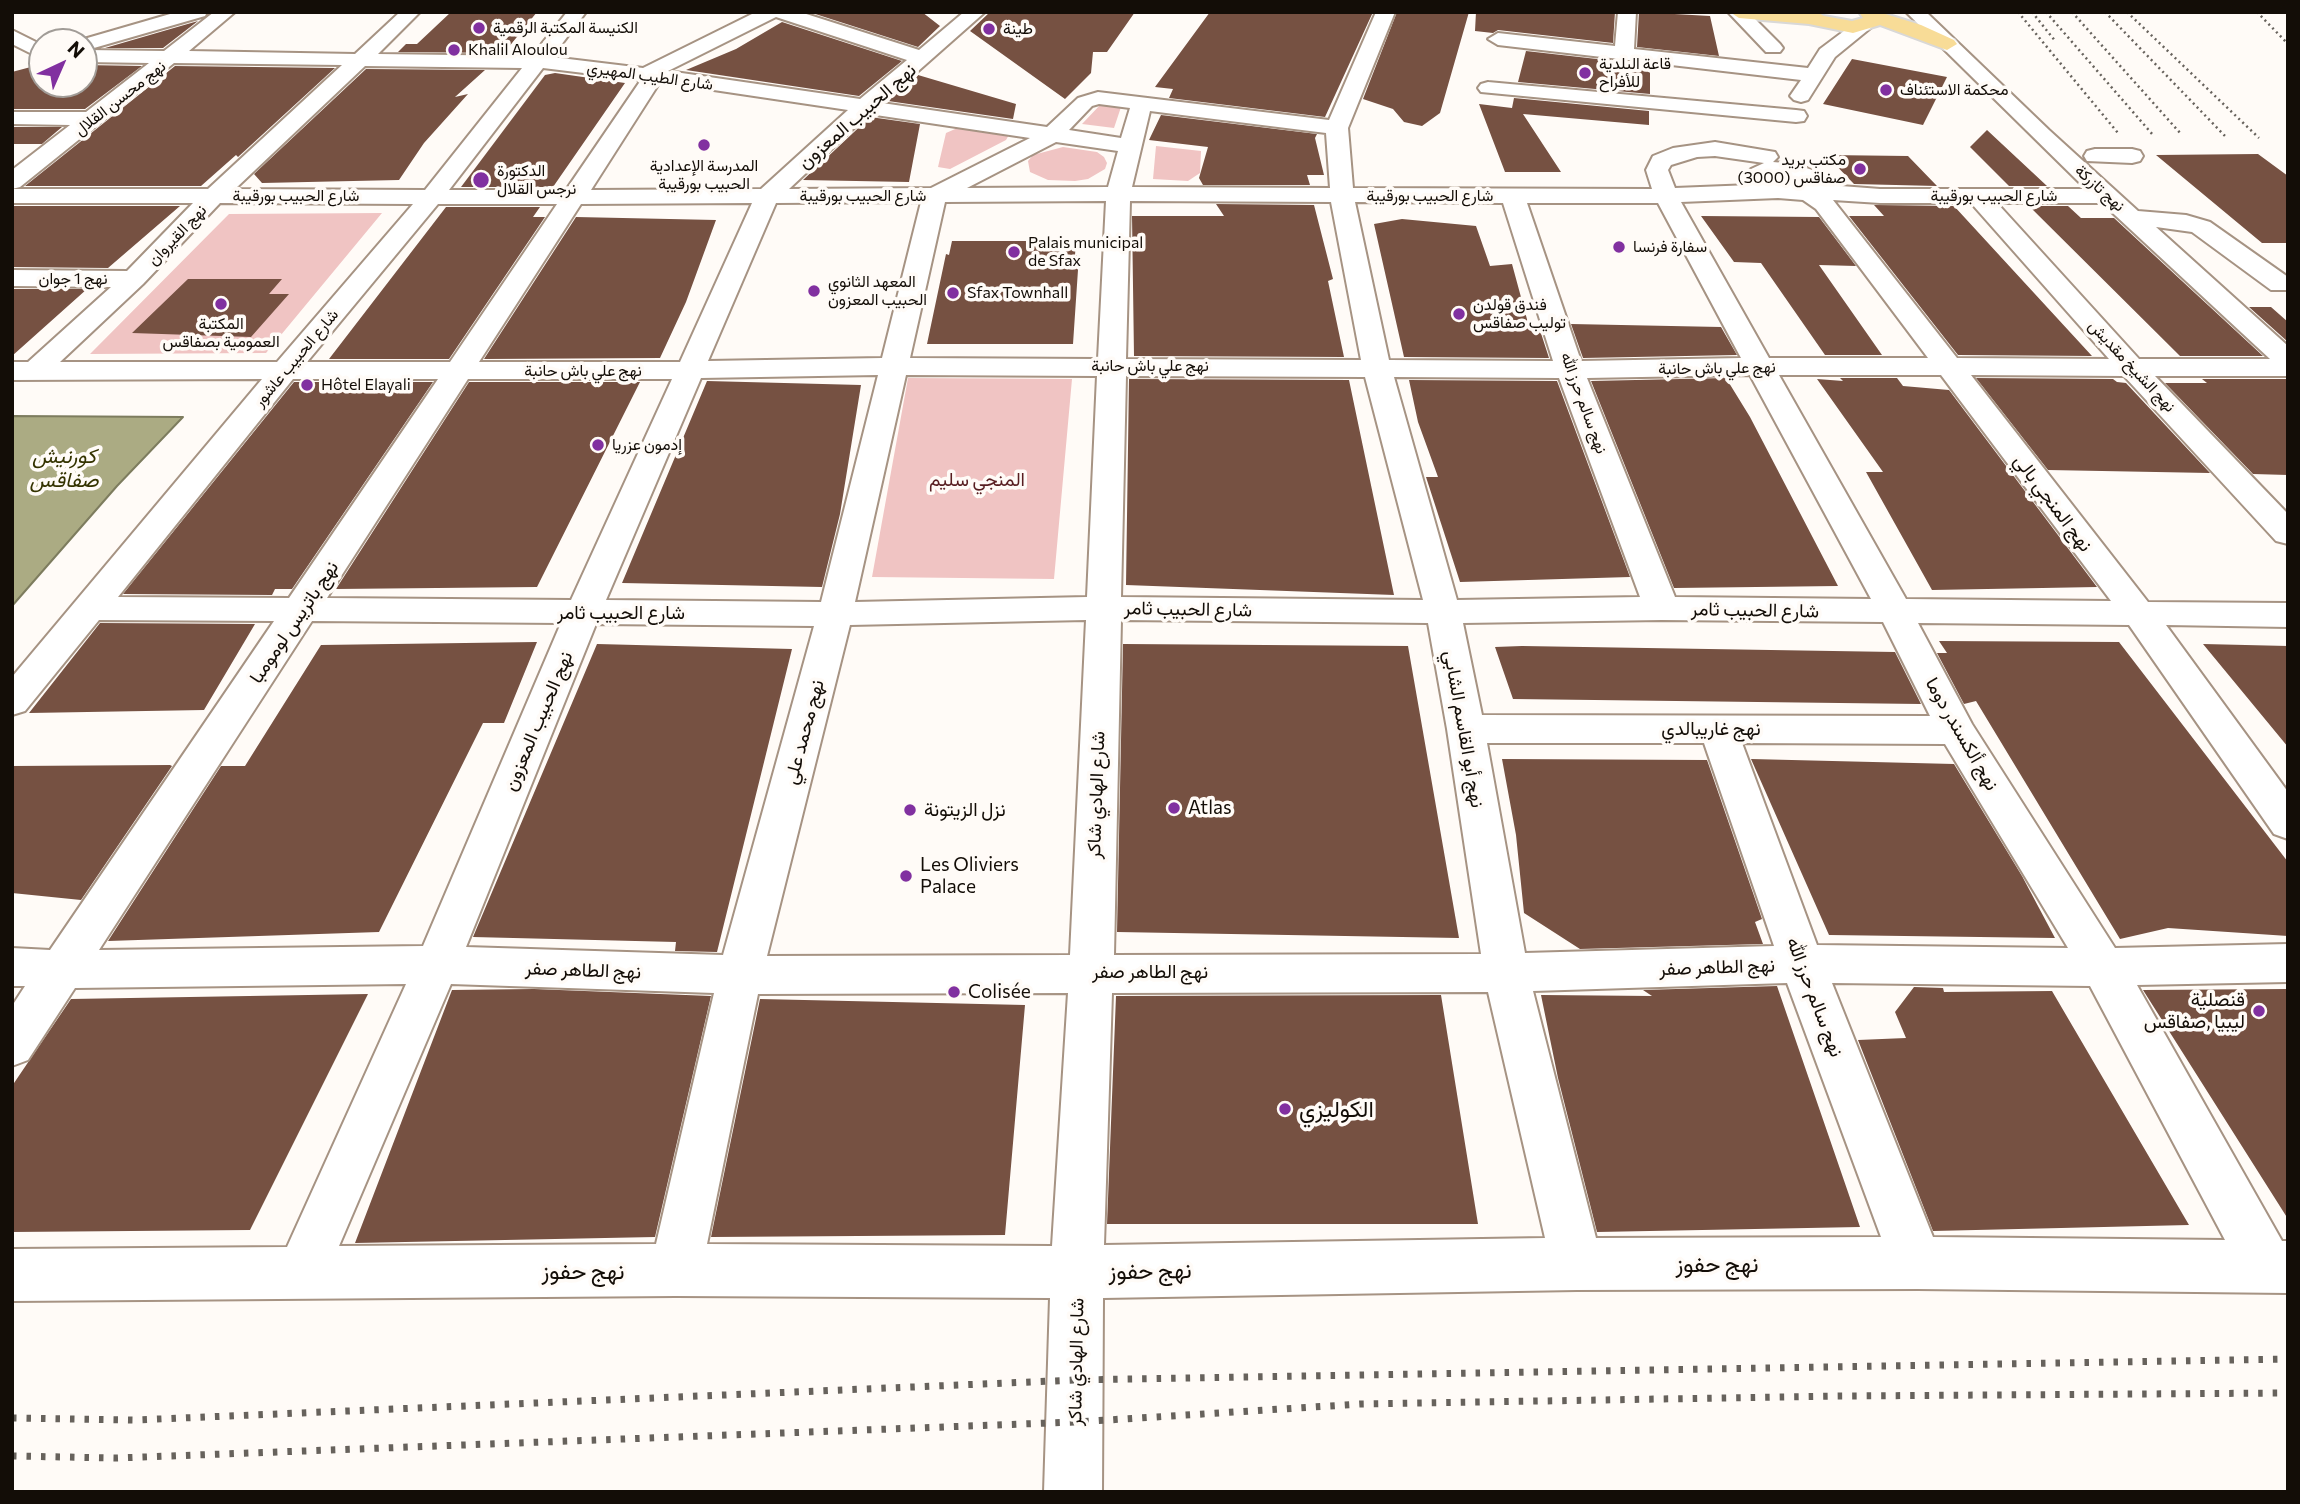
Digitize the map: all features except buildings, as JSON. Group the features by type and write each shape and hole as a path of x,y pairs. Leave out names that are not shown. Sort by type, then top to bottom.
{"main road":[{"path":"1738,12 1811,17 1841,26 1869,16 1914,29 1947,44"}],"street":[{"path":"98,41 198,12"},
{"name":"نهج محسن القلال","path":"12,182 226,12"},
{"name":"نهج القيروان","path":"24,371 134,279 214,196 411,12"},
{"name":"شارع الحبيب عاشور","path":"12,702 433,195 577,12"},
{"path":"650,75 771,12"},
{"path":"780,12 922,58"},
{"path":"934,195 1052,135 1091,100 1106,97 1337,128 1386,12"},
{"path":"1625,54 1627,12"},
{"path":"1738,12 1773,48"},
{"name":"نهج تازركة","path":"1915,12 2132,218 2288,361"},
{"name":"نهج الحبيب المعزون","path":"302,1272 437,965 583,613 688,370 767,196 922,58 963,16"},
{"path":"1804,187 1796,126 1814,75 1827,53 1869,16"},
{"path":"1811,17 1827,53"},
{"path":"1485,110 1499,32 1625,54 1814,75"},
{"path":"12,36 28,51"},
{"name":"شارع الطيب المهيري","path":"98,57 539,61 1129,146"},
{"name":"نهج باتريس لومومبا","path":"12,1045 461,371 650,75"},
{"path":"1488,88 1796,126"},
{"name":"شارع الهادي شاكر","path":"1073,1492 1077,1272 1091,972 1118,194 1142,102"},
{"path":"12,118 93,119"},
{"path":"1796,126 1771,140 1763,168 1786,169 1804,187"},
{"name":"نهج أبو القاسم الشابي","path":"1337,128 1342,196 1377,368 1443,612 1466,729 1506,973 1577,1264"},
{"name":"نهج ألكسندر دوما","path":"1763,168 1715,149 1673,155 1661,161 1657,170 1666,196 1895,613 1956,730 2103,967 2278,1267"},
{"path":"1009,156 1006,164 1013,181 1036,194"},
{"path":"2095,156 2132,156"},
{"name":"شارع الحبيب بورقيبة","path":"1714,194 1763,168"},
{"name":"نهج المنجي بالي","path":"1763,168 1760,181 1804,187 1824,204 2139,614 2288,823"},
{"name":"شارع الحبيب بورقيبة","path":"12,196 1666,196 1804,187 1880,196 2109,196"},
{"name":"نهج محمد علي","path":"676,1270 740,975 835,614 934,195"},
{"name":"نهج سالم حرز الله","path":"1513,196 1570,370 1662,608"},
{"name":"نهج الشيخ مقديش","path":"1978,197 2132,368 2288,534"},
{"path":"2132,218 2186,222 2202,227 2280,284"},
{"name":"نهج 1 جوان","path":"12,278 134,279"},
{"name":"نهج علي باش حانبة","path":"24,371 688,370 895,366 1570,370 1759,366 1950,369 2288,368"},
{"name":"شارع الحبيب ثامر","path":"89,608 301,612 835,614 1102,608 1443,612 1662,608 1895,613 2288,615"},
{"name":"نهج غاريبالدي","path":"1466,729 1956,730"},
{"name":"نهج سالم حرز الله","path":"1718,729 1802,964 1917,1263"},
{"name":"نهج الطاهر صفر","path":"12,967 61,969 437,965 740,975 1506,973 1802,964 2103,967 2288,963"},
{"name":"نهج حفوز","path":"12,1275 676,1270 1077,1272 1577,1264 1917,1263 2278,1267"}],"green space":[{"path":"1101,104 1122,104 1114,128 1082,124"},
{"path":"962,126 1010,133 1006,140 950,169 938,167 946,133"},
{"path":"1156,146 1201,151 1200,173 1188,181 1153,179"},
{"path":"1063,147 1097,152 1107,163 1105,169 1088,179 1075,181 1048,180 1030,172 1028,161 1033,155"},
{"path":"382,213 266,353 90,354 229,214"},
{"name":"المنجي سليم","path":"908,378 1072,379 1054,579 872,577"}],"water":[{"name":"كورنيش صفاقس","path":"12,416 183,417 117,486 12,606"}],"railway":[{"path":"2018,12 2118,133"},
{"path":"2032,12 2056,42"},
{"path":"2046,12 2153,135"},
{"path":"2072,12 2181,134"},
{"path":"2105,12 2225,136"},
{"path":"2127,12 2259,138"},
{"path":"2257,12 2288,44"},
{"path":"12,1418 135,1420 1077,1380 2288,1359"},
{"path":"12,1456 117,1458 1076,1422 1361,1404 1840,1396 2288,1393"}],"place":[{"name":"الكنيسة المكتبة الرقمية","path":"479,28"},
{"name":"طينة","path":"989,29"},
{"name":"Khalil Aloulou","path":"454,50"},
{"name":"قاعة البلدية للأفراح","path":"1585,73"},
{"name":"محكمة الاستئناف","path":"1886,90"},
{"name":"المدرسة الإعدادية الحبيب بورقيبة","path":"704,145"},
{"name":"مكتب بريد صفاقس (3000)","path":"1860,169"},
{"name":"الدكتورة نرجس القلال","path":"481,180"},
{"name":"سفارة فرنسا","path":"1619,247"},
{"name":"Palais municipal de Sfax","path":"1014,252"},
{"name":"المعهد الثانوي الحبيب المعزون","path":"814,291"},
{"name":"Sfax Townhall","path":"953,293"},
{"name":"المكتبة العمومية بصفاقس","path":"221,304"},
{"name":"فندق قولدن توليب صفاقس","path":"1459,314"},
{"name":"Hôtel Elayali","path":"307,385"},
{"name":"إدمون عزريا","path":"598,445"},
{"name":"Atlas","path":"1174,808"},
{"name":"نزل الزيتونة","path":"910,810"},
{"name":"Les Oliviers Palace","path":"906,876"},
{"name":"Colisée","path":"954,992"},
{"name":"قنصلية ليبيا ,صفاقس","path":"2259,1011"},
{"name":"الكوليزي","path":"1285,1109"}]}
